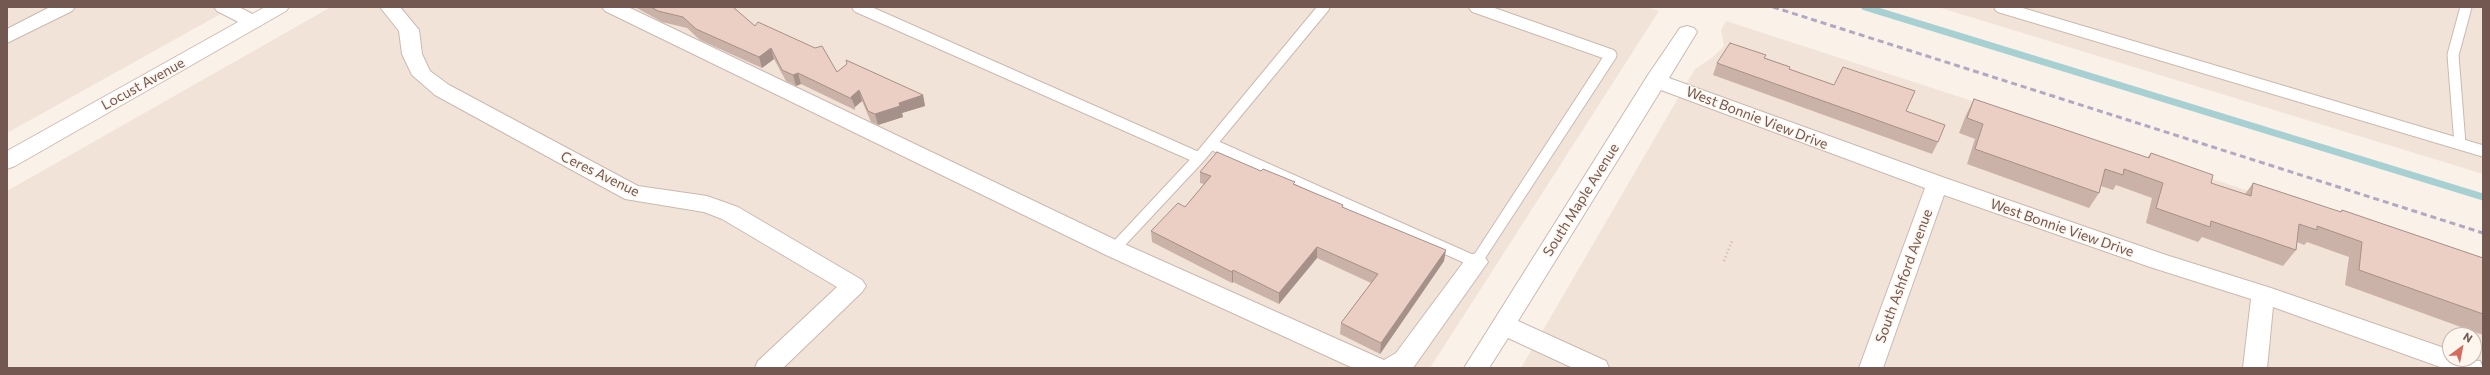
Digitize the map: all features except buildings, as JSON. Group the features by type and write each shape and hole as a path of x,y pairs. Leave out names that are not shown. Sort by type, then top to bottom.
{"street":[{"path":"7,37 65,7"},
{"path":"224,7 253,22"},
{"name":"Locust Avenue","path":"7,161 279,7"},
{"name":"Ceres Avenue","path":"390,7 409,30 412,54 422,75 442,90 633,193 706,204 730,212 854,286 767,368"},
{"path":"612,7 1114,249 1377,368"},
{"name":"South Maple Avenue","path":"1476,368 1655,80 1687,32"},
{"name":"West Bonnie View Drive","path":"1655,80 1937,184 2158,261 2264,294 2471,368"},
{"name":"South Ashford Avenue","path":"1871,368 1937,184"},
{"path":"1390,368 1400,365 1405,360 1476,262"},
{"path":"2255,368 2264,294"},
{"path":"1503,325 1596,368"}],"lane":[{"path":"858,7 1199,158"},
{"path":"1114,249 1199,158 1324,7"},
{"path":"1211,144 1476,262 1611,55 1475,7"},
{"path":"2000,7 2483,151"},
{"path":"2460,144 2453,55 2463,24 2466,7"}],"path":[{"path":"1724,261 1732,242"}],"shaded area":[{"path":"7,7 233,7 7,133"},
{"path":"331,7 1647,7 1659,11 1430,368 7,368 7,191"},
{"path":"1938,7 2483,7 2483,174"},
{"path":"1726,21 2483,267 2483,368 1521,368 1695,69 1713,57 1724,46 1721,30"}],"waterway":[{"path":"1865,7 2483,197"}],"railway":[{"path":"1773,7 2483,233"}]}
